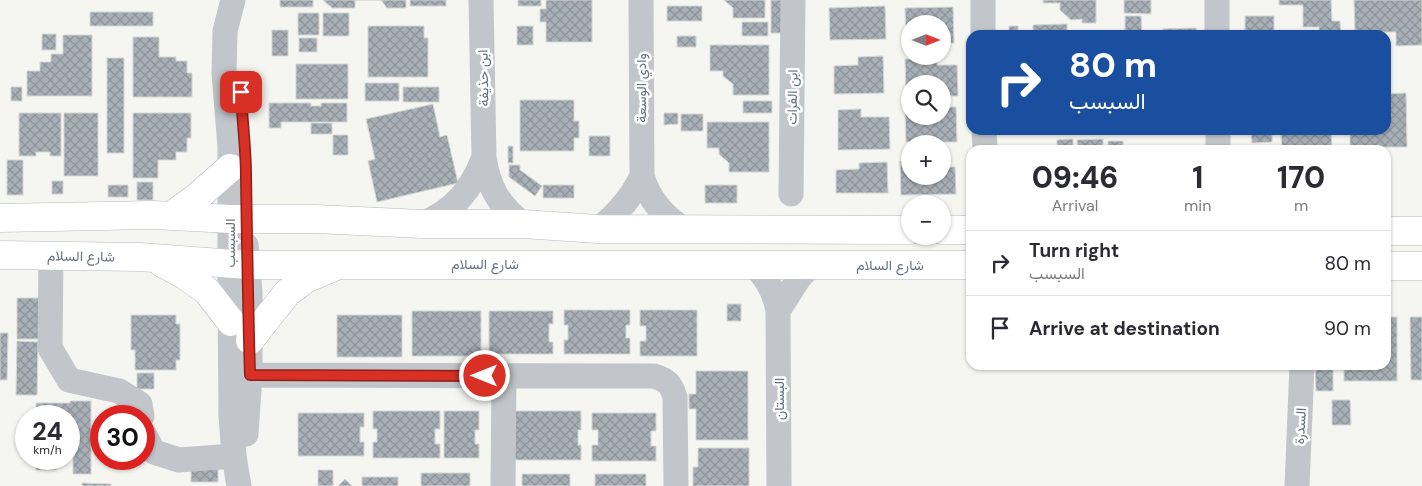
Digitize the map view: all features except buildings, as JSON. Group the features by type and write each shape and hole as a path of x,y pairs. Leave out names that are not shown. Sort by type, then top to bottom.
{"main road":[{"path":"171,216 230,168"},
{"path":"0,218 171,216 238,219 316,219 422,224 523,224 598,228 901,230"},
{"path":"951,230 966,230"},
{"path":"1391,231 1422,231"},
{"name":"شارع السلام","path":"0,255 131,257 238,265 966,265"},
{"path":"157,260 186,276 207,291 240,331 268,314 287,293 306,279 339,264"},
{"path":"1391,266 1422,266"}],"street":[{"name":"ابن حذيفة","path":"481,0 484,157 486,174 496,197 523,224"},
{"name":"وادي الوسعة","path":"641,0 642,176 645,187 657,207 674,223 684,229"},
{"name":"ابن الفرات","path":"791,194 792,0"},
{"path":"983,0 983,30"},
{"path":"1217,0 1217,30"},
{"name":"السبسب","path":"233,3 225,30 224,73 230,168 238,219 238,265 250,292 240,331 231,416 234,456 239,483"},
{"name":"السبسب","path":"233,3 240,50 246,175 238,219"},
{"name":"ابن حذيفة","path":"422,224 437,218 466,192 477,175 484,157"},
{"name":"وادي الوسعة","path":"598,228 624,206 642,176"},
{"path":"51,255 50,348 69,380 119,392 140,405"},
{"name":"البستان","path":"754,264 771,285 778,311 779,486"},
{"path":"778,311 793,286 812,264"},
{"name":"السبسب","path":"239,483 246,434 250,375 240,331"},
{"name":"السدرة","path":"1296,486 1302,370"},
{"path":"250,375 654,376 664,379 672,386 675,397 676,486"},
{"path":"503,486 504,376"},
{"path":"155,452 179,460 234,456"}],"route":[{"path":"241,92 246,175 246,250 250,292 250,375 485,376"}]}
